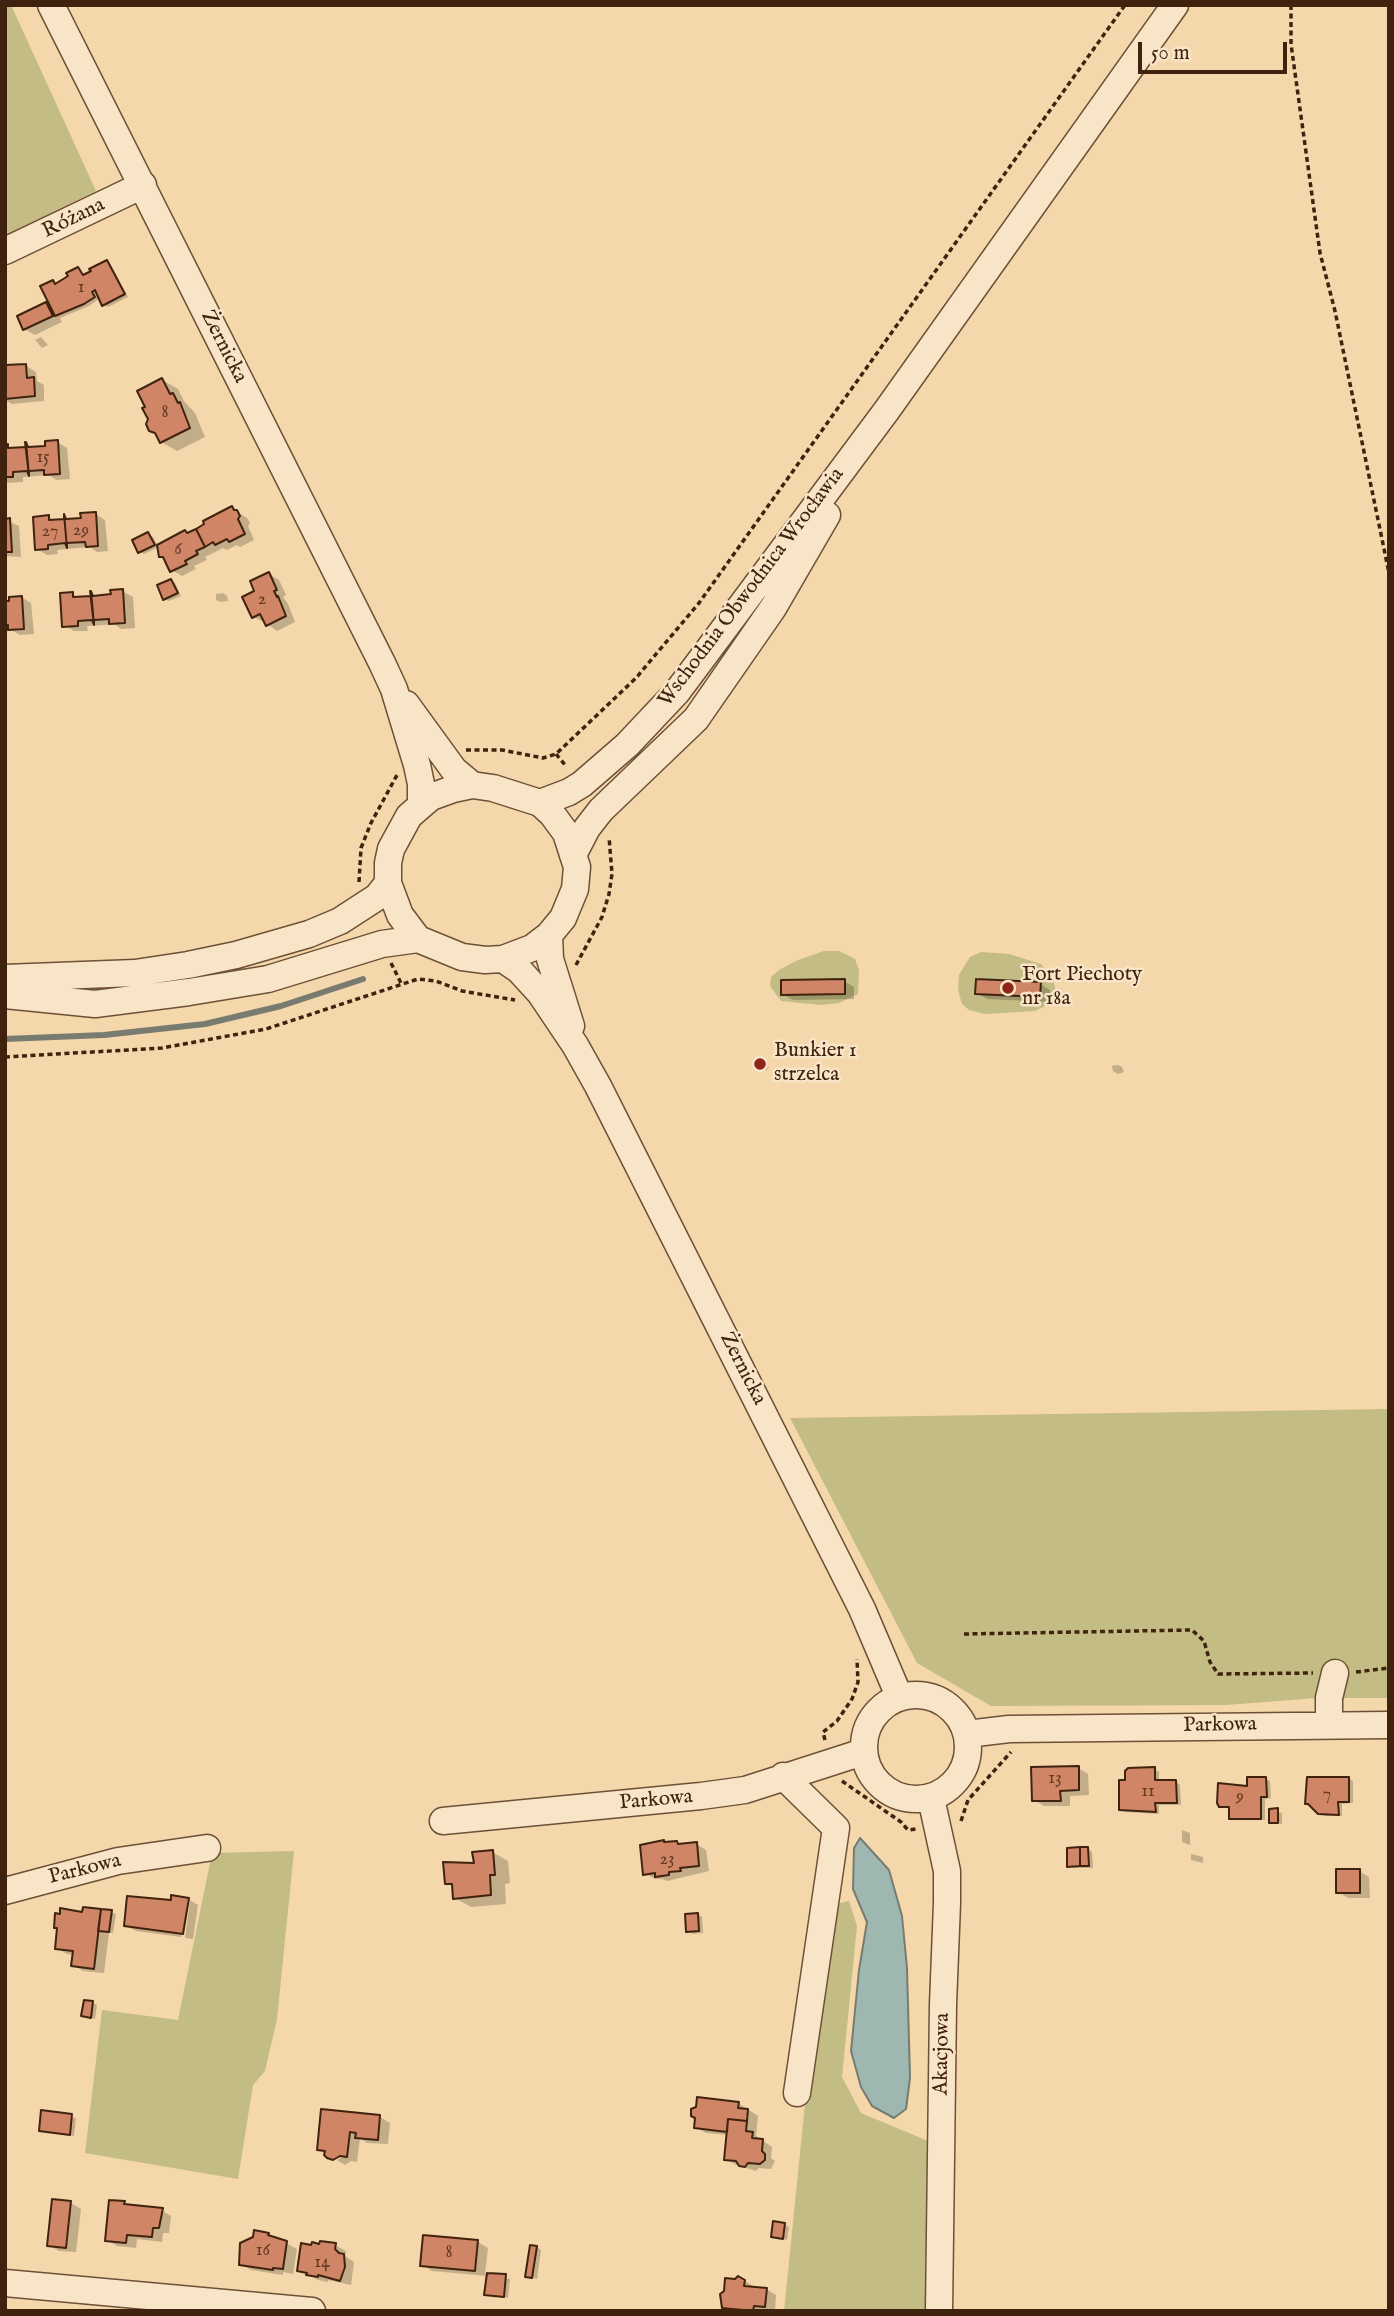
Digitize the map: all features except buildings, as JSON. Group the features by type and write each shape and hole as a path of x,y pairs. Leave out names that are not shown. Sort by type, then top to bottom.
{"street":[{"name":"Żernicka","path":"51,5 394,689 454,770 472,785"},
{"name":"Wschodnia Obwodnica Wrocławia","path":"540,803 582,784 627,745 677,692 887,410 1175,5"},
{"name":"Różana","path":"5,251 143,186"},
{"name":"Wschodnia Obwodnica Wrocławia","path":"573,855 587,828 601,810 696,719 773,608 887,410"},
{"name":"Żernicka","path":"394,689 417,765 421,805"},
{"path":"472,785 493,788 540,803 566,833 577,867 575,889 563,918 549,935 532,948 503,959 485,960 462,957 418,939 400,915 388,883 391,849 409,816 440,793 472,785"},
{"path":"5,978 135,972 236,955 309,934 340,921 377,897 388,883"},
{"name":"Żernicka","path":"549,935 550,959 575,1045"},
{"path":"5,995 95,1004 189,992 268,979 382,944 418,939"},
{"name":"Żernicka","path":"503,959 519,970 540,993 575,1045 862,1609 899,1696"},
{"path":"1328,1725 1329,1698 1335,1673"},
{"path":"918,1693 938,1698 951,1707 961,1719 967,1734 968,1759 964,1768 950,1787 931,1798 910,1799 882,1786 871,1773 863,1752 869,1723 879,1709 899,1696 918,1693"},
{"name":"Parkowa","path":"967,1734 1009,1729 1389,1726"},
{"name":"Parkowa","path":"443,1822 745,1790 863,1752"},
{"path":"783,1776 836,1828 797,2093"},
{"name":"Akacjowa","path":"931,1798 947,1871 939,2311"},
{"name":"Parkowa","path":"5,1891 118,1861 207,1848"},
{"path":"5,2283 312,2311"}],"path":[{"path":"440,752 450,747 460,751 477,748 502,750 543,758 556,754 636,678 699,603 1125,5"},
{"path":"1291,5 1291,44 1320,253 1335,311 1389,573"},
{"path":"358,873 361,848 371,822 397,774 417,765"},
{"path":"5,1057 162,1048 253,1031 418,979 462,991 523,1001"},
{"path":"964,1634 1192,1630 1204,1642 1217,1674 1335,1673 1389,1668"},
{"path":"826,1744 823,1732 845,1711 858,1682 856,1655"},
{"path":"956,1825 960,1823 968,1800 1013,1749"},
{"path":"836,1777 901,1822 908,1830"}],"shaded area":[{"path":"5,5 11,5 96,191 5,235"},
{"path":"824,951 839,951 855,959 859,970 858,994 839,1003 821,1005 781,1001 770,986 771,977 798,960"},
{"path":"981,952 1009,954 1041,964 1053,979 1056,992 1049,1004 1035,1011 985,1014 969,1010 962,1004 958,990 959,975 970,957"},
{"path":"1389,1409 1389,1698 1317,1698 1226,1705 991,1706 917,1663 790,1418"},
{"path":"294,1851 277,2019 265,2071 253,2085 238,2179 85,2153 102,2010 178,2020 212,1853"},
{"path":"849,1901 857,1926 842,2077 861,2113 928,2141 927,2311 784,2311 806,2094 832,1905"}],"water":[{"path":"860,1838 889,1870 902,1916 907,1968 910,2078 906,2109 894,2118 872,2106 861,2087 851,2051 867,1922 853,1889 854,1848"}],"waterway":[{"path":"5,1039 104,1035 205,1024 281,1006 363,979"}],"place":[{"name":"Fort Piechoty nr 18a","path":"1008,988"},
{"name":"Bunkier 1 strzelca","path":"760,1064"}]}
